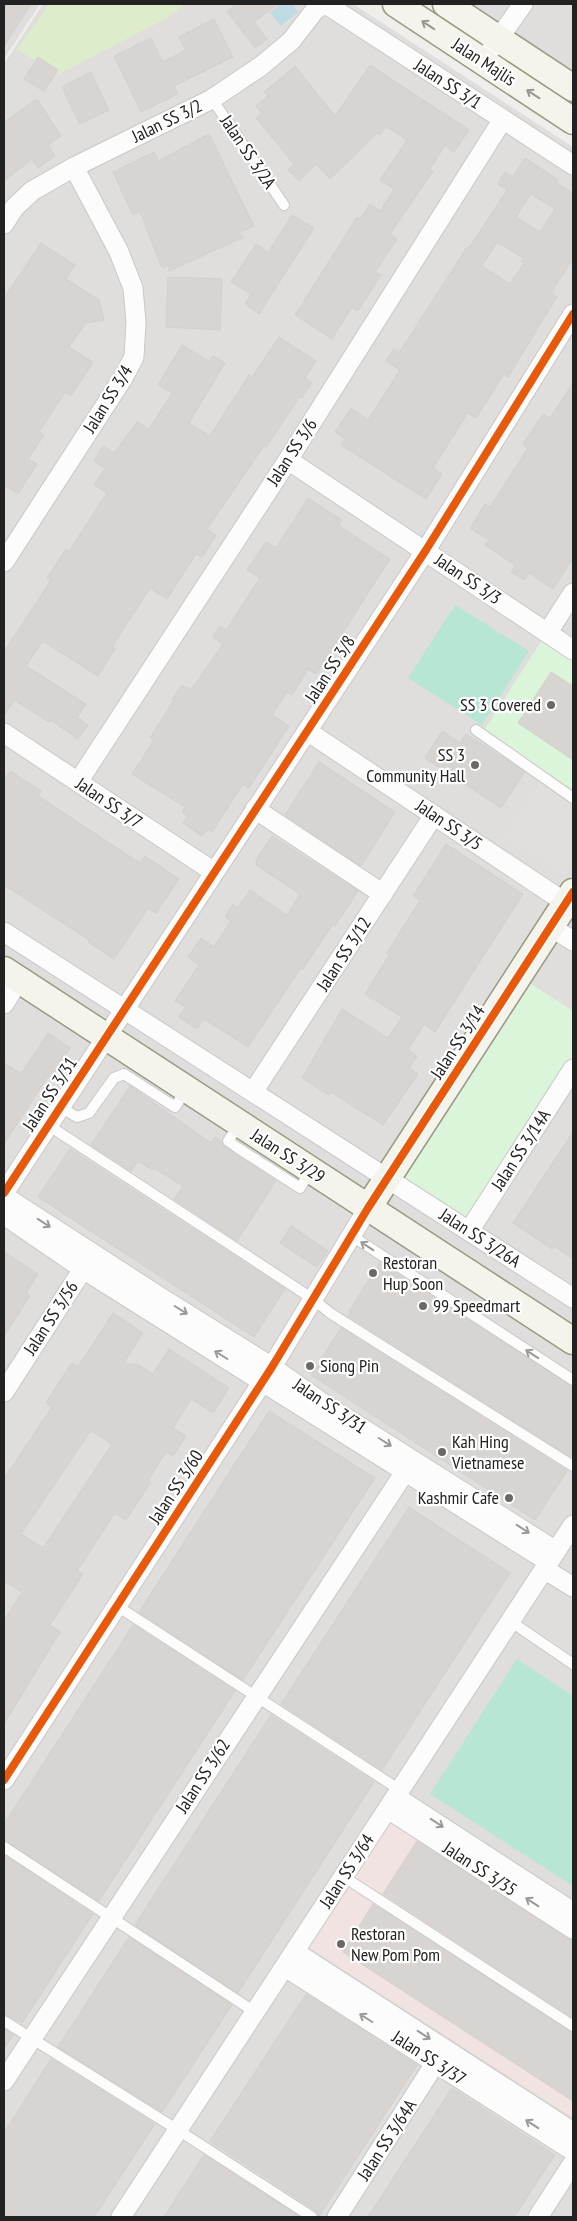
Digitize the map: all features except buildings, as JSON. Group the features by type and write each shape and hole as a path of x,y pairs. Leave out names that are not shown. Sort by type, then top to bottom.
{"street":[{"name":"Jalan Majlis","path":"396,4 483,62 570,108"},
{"name":"Jalan Majlis","path":"446,4 498,39 570,108"},
{"path":"483,62 523,4"},
{"name":"Jalan SS 3/2","path":"4,224 14,208 32,191 74,167 212,99 261,66 291,41 315,10 322,5"},
{"name":"Jalan SS 3/1","path":"322,5 329,6 573,164"},
{"name":"Jalan SS 3/6","path":"78,782 288,460 503,119"},
{"name":"Jalan SS 3/4","path":"4,562 123,378 134,357 136,322 133,288 119,252 74,167"},
{"name":"Jalan SS 3/8","path":"106,1037 426,550 573,314"},
{"name":"Jalan SS 3/3","path":"288,460 426,550 573,650"},
{"path":"548,632 573,593"},
{"name":"Jalan SS 3/5","path":"308,731 434,815 570,898"},
{"name":"Jalan SS 3/7","path":"4,733 214,872"},
{"path":"256,809 383,894"},
{"name":"Jalan SS 3/12","path":"253,1092 434,815"},
{"name":"Jalan SS 3/14","path":"368,1208 570,898"},
{"path":"551,927 573,941"},
{"name":"Jalan SS 3/26A","path":"4,932 573,1298"},
{"path":"4,1004 11,975"},
{"name":"Jalan SS 3/29","path":"11,975 573,1341"},
{"name":"Jalan SS 3/31","path":"106,1037 4,1194 160,1297 404,1472 550,1561"},
{"name":"Jalan SS 3/14A","path":"468,1231 573,1069"},
{"name":"Jalan SS 3/60","path":"4,1780 267,1374 368,1208"},
{"name":"Jalan SS 3/31","path":"4,1215 83,1269 267,1374 324,1404 550,1561"},
{"name":"Jalan SS 3/56","path":"4,1392 83,1269"},
{"name":"Jalan SS 3/62","path":"4,2081 404,1472"},
{"name":"Jalan SS 3/64","path":"121,2217 573,1525"},
{"path":"550,1561 573,1587"},
{"name":"Jalan SS 3/35","path":"394,1799 573,1912"},
{"name":"Jalan SS 3/35","path":"394,1799 573,1928"},
{"name":"Jalan SS 3/37","path":"290,1959 436,2062 573,2151"},
{"name":"Jalan SS 3/37","path":"290,1959 573,2132"},
{"name":"Jalan SS 3/64A","path":"337,2217 436,2062"},
{"path":"538,2217 573,2163"}],"lane":[{"name":"Jalan SS 3/2A","path":"212,99 284,204"},
{"path":"476,730 573,798"},
{"path":"60,1107 77,1117 84,1116 89,1113 114,1078 120,1075 129,1077 175,1107 186,1089"},
{"path":"48,1125 313,1299 330,1313 573,1466"},
{"path":"352,1236 573,1380"},
{"path":"117,1606 255,1697 394,1799"},
{"path":"510,1621 573,1664"},
{"path":"4,1847 255,2012"},
{"path":"344,1877 573,2026"},
{"path":"4,2021 312,2217"}],"shaded area":[{"path":"4,4 40,4 4,59"},
{"path":"43,4 353,4 573,147 573,2217 4,2217 4,64"},
{"path":"468,4 573,4 573,73"},
{"path":"546,772 573,790 573,857 563,873 505,837"},
{"path":"392,1818 573,1934 573,2118 308,1947"}],"green space":[{"path":"49,4 185,4 167,18 57,75 17,49"},
{"path":"455,605 529,651 482,725 408,678"},
{"path":"544,637 573,656 573,790 483,732"},
{"path":"531,984 573,1011 573,1057 468,1219 405,1178"},
{"path":"517,1659 573,1696 573,1886 430,1794"}],"water":[{"path":"281,4 292,4 298,12 281,26 270,13"}],"cycle path":[{"path":"4,1193 426,550 573,314"},
{"path":"4,1780 272,1367 368,1208 573,892"}],"place":[{"name":"SS 3 Covered","path":"551,705"},
{"name":"SS 3 Community Hall","path":"475,765"},
{"name":"Restoran Hup Soon","path":"373,1273"},
{"name":"99 Speedmart","path":"423,1306"},
{"name":"Siong Pin","path":"310,1366"},
{"name":"Kah Hing Vietnamese","path":"442,1452"},
{"name":"Kashmir Cafe","path":"509,1498"},
{"name":"Restoran New Pom Pom","path":"341,1944"}]}
